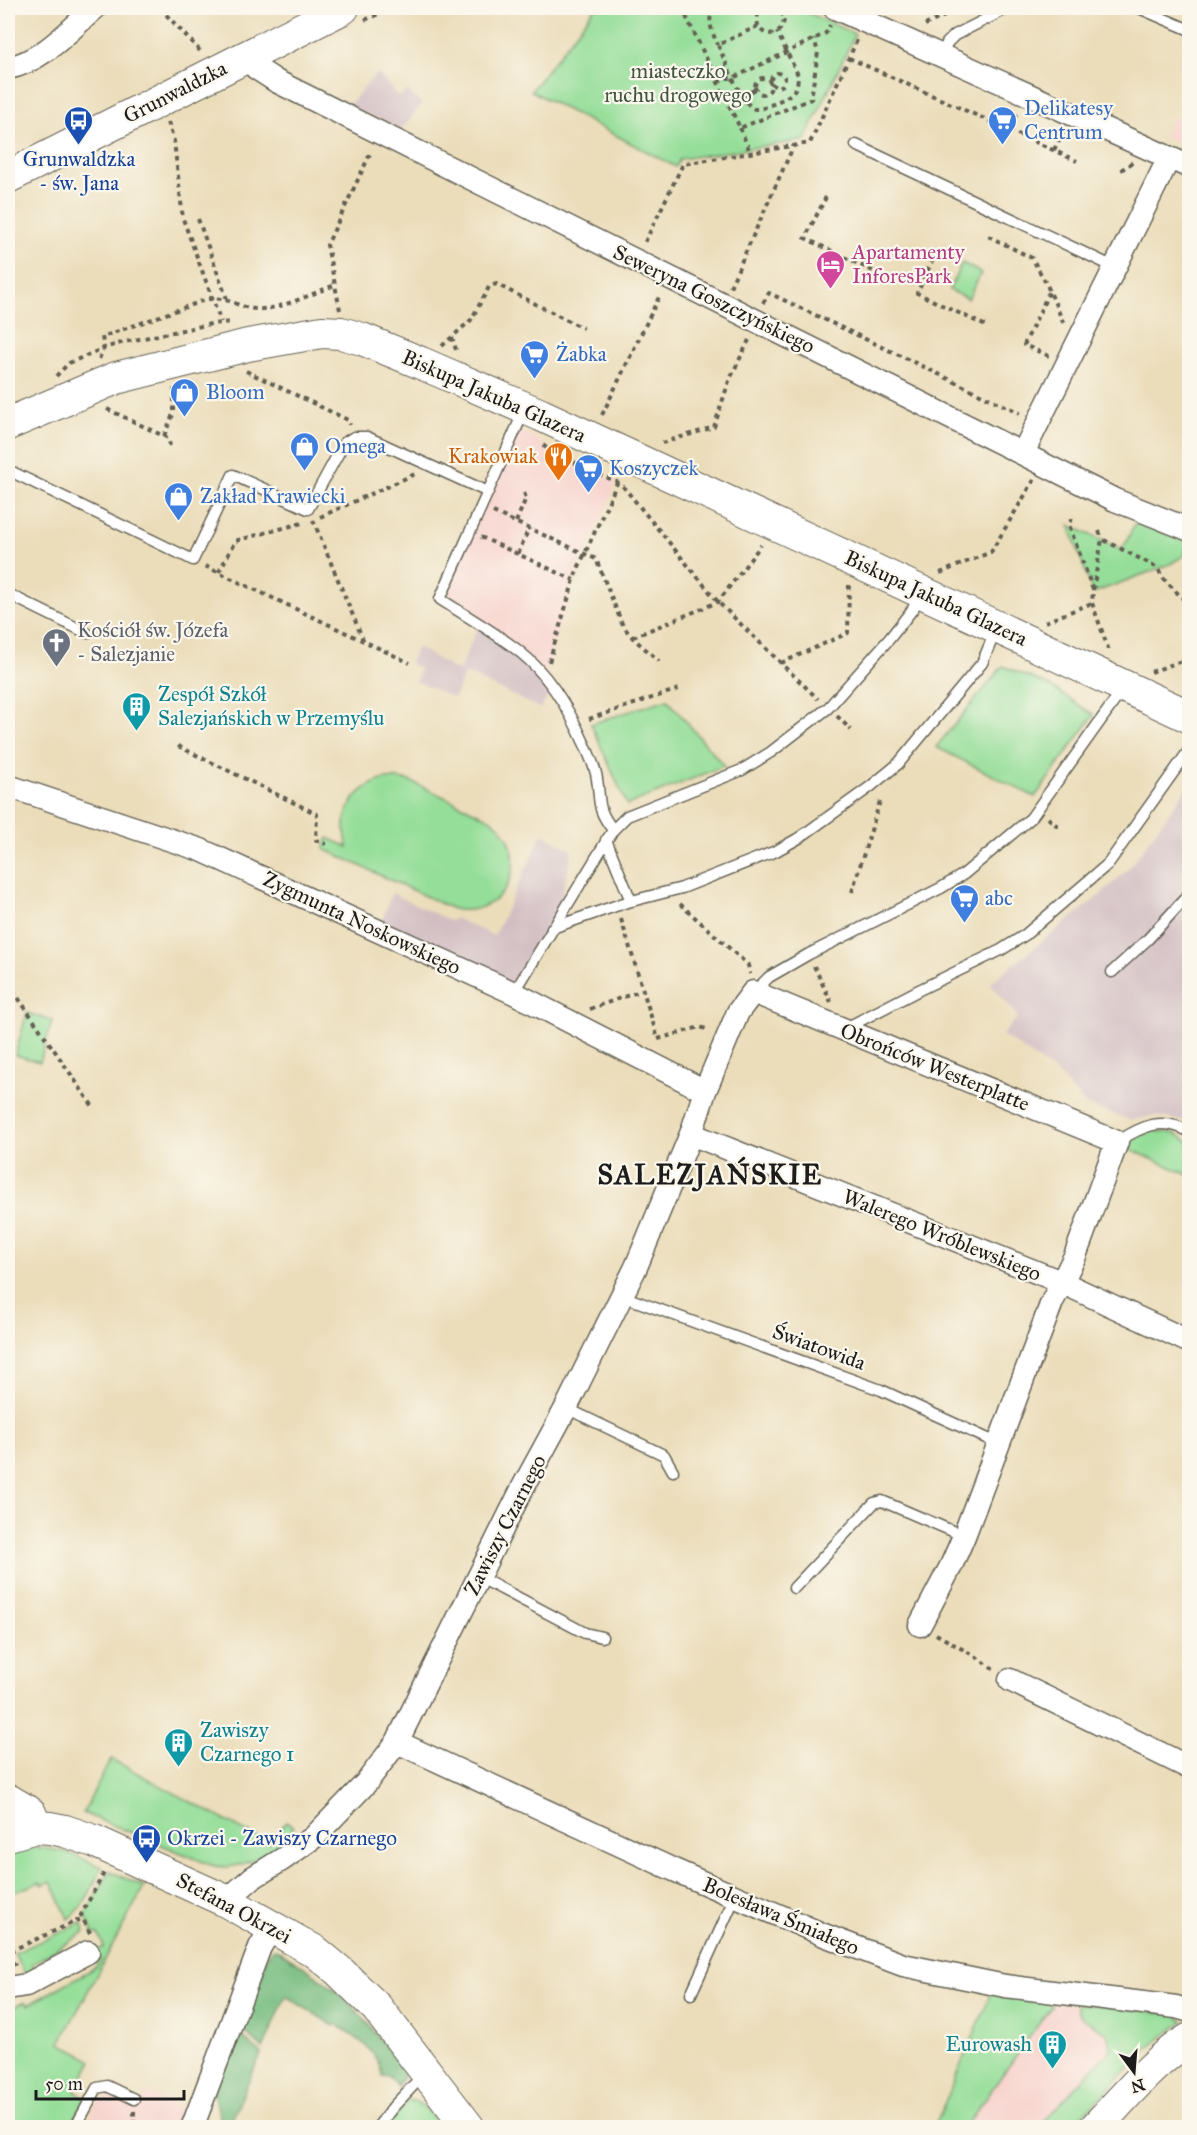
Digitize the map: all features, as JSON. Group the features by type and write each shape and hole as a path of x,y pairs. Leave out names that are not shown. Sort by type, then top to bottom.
{"street":[{"path":"8,68 41,55 95,8"},
{"name":"Grunwaldzka","path":"8,177 343,8"},
{"path":"835,12 942,56 1179,163 1116,268 1023,453"},
{"name":"Seweryna Goszczyńskiego","path":"247,56 256,68 276,81 1115,500 1190,530"},
{"name":"Biskupa Jakuba Glazera","path":"8,424 116,378 248,345 322,332 342,333 362,339 521,419 929,584 998,627 1137,680 1190,717"},
{"name":"Zygmunta Noskowskiego","path":"8,786 201,850 514,993 705,1091"},
{"name":"Obrońców Westerplatte","path":"750,988 1117,1142"},
{"name":"Zawiszy Czarnego","path":"226,1901 252,1878 314,1837 366,1783 397,1742 523,1487 566,1408 636,1267 691,1134 705,1091 750,988"},
{"name":"Walerego Wróblewskiego","path":"691,1134 1061,1282 1190,1342"},
{"path":"920,1625 964,1536 1061,1282 1075,1256 1117,1142"},
{"path":"1010,1680 1190,1768"},
{"name":"Bolesława Śmiałego","path":"397,1742 735,1897 824,1935 903,1965 1005,1986 1176,2007 1190,2011"},
{"name":"Stefana Okrzei","path":"8,1800 30,1813 22,1831 65,1831 94,1841 226,1901 316,1952 377,2008 469,2127"},
{"path":"192,2127 260,1947 272,1927"},
{"path":"15,1987 88,1952"},
{"path":"1095,2127 1159,2062 1190,2039"}],"lane":[{"path":"942,56 947,43 955,35 1008,8"},
{"path":"1139,8 1190,30"},
{"path":"856,146 1116,268"},
{"path":"521,419 440,599 519,652 544,677 560,699 584,743 597,777 599,806 613,830"},
{"path":"8,470 193,560 233,475 308,509 344,443 354,437 367,437 488,492"},
{"path":"514,993 606,840 627,816 742,770 771,752 828,708 890,638 929,584"},
{"path":"8,594 87,633"},
{"path":"552,928 631,901 682,888 776,851 799,838 898,764 982,663 998,627"},
{"path":"750,988 808,954 941,888 964,874 1031,818 1137,680"},
{"path":"844,1029 1001,950 1025,935 1108,864 1190,749"},
{"path":"606,840 631,901"},
{"path":"1112,972 1148,939 1190,893"},
{"path":"1117,1142 1133,1132 1164,1122 1190,1132"},
{"name":"Światowida","path":"622,1296 881,1390 999,1444"},
{"path":"566,1408 664,1455 673,1471"},
{"path":"794,1588 874,1503 882,1501 964,1536"},
{"path":"480,1576 585,1633 602,1637"},
{"path":"691,1994 735,1897"},
{"path":"377,2127 427,2071"},
{"path":"75,2127 97,2088 107,2085 134,2099"}],"path":[{"path":"160,8 217,70"},
{"path":"682,8 750,153"},
{"path":"713,8 710,17 711,29 742,96 746,103 756,109 791,95 796,89 798,75 777,32"},
{"path":"765,8 758,14 758,26 765,33 777,32 783,25 784,16 775,8"},
{"path":"718,82 733,78 826,33 835,12 807,8"},
{"path":"926,8 945,16"},
{"path":"916,29 962,8"},
{"path":"718,45 758,26"},
{"path":"631,258 640,251 683,164 810,143 860,32"},
{"path":"740,128 811,99 818,52 814,39"},
{"path":"849,58 1077,161"},
{"path":"742,96 756,89 759,80 766,79 770,82 771,87 766,93 761,94 756,89"},
{"path":"1009,130 1021,105"},
{"path":"167,120 174,141 183,219 221,322"},
{"path":"1054,150 1065,126"},
{"path":"341,315 327,245 373,145"},
{"path":"728,293 794,145"},
{"path":"826,197 806,238 877,273"},
{"path":"198,219 227,299"},
{"path":"988,236 1032,258 1064,324"},
{"path":"937,251 915,293 986,326"},
{"path":"601,425 602,414 669,277"},
{"path":"438,348 471,320 489,287 496,284 583,328"},
{"path":"54,380 69,363 104,348 102,337 211,298 227,299 255,309 274,307 336,285"},
{"path":"1050,291 1023,344 1057,360"},
{"path":"762,304 769,293 1028,418"},
{"path":"658,444 714,427 729,381 753,332"},
{"path":"887,357 890,350"},
{"path":"246,370 248,374 348,420 354,437"},
{"path":"164,436 174,412 174,383"},
{"path":"105,409 168,438 170,446"},
{"path":"521,419 550,451 621,484 718,602 828,708"},
{"path":"544,677 574,580 617,483"},
{"path":"516,522 526,498 523,490"},
{"path":"929,584 992,552 1026,494"},
{"path":"481,507 596,559 623,626 659,661"},
{"path":"308,509 364,642"},
{"path":"1072,518 1069,525 1093,590"},
{"path":"518,554 529,528"},
{"path":"1099,531 1102,539 1092,603 1110,656"},
{"path":"470,532 574,580"},
{"path":"1102,539 1158,568 1162,577 1184,600 1190,613"},
{"path":"633,638 718,602 761,544"},
{"path":"206,566 410,663"},
{"path":"781,663 848,633 849,583"},
{"path":"1041,623 1092,603"},
{"path":"1137,680 1190,658"},
{"path":"574,724 679,689"},
{"path":"178,746 317,814 316,840 326,844"},
{"path":"852,891 884,788"},
{"path":"666,892 748,965 750,988"},
{"path":"619,914 658,1039 654,1047"},
{"path":"808,954 844,1029"},
{"path":"8,982 94,1108"},
{"path":"579,1027 586,1010 643,990"},
{"path":"658,1039 700,1027 729,1034"},
{"path":"920,1625 978,1658 1010,1680"},
{"path":"88,1952 96,1946 81,1915 101,1878"},
{"path":"15,1987 8,1952 83,1918"}],"shaded area":[{"path":"377,73 400,97 407,90 422,104 401,130 348,106"},
{"path":"1189,103 1189,148 1163,137 1173,117 1180,120"},
{"path":"517,429 536,438 550,451 617,483 576,573 544,677 440,599"},
{"path":"479,625 541,672 550,692 541,709 465,673 454,698 416,681 420,669 410,663 417,647 464,673 459,670"},
{"path":"1189,785 1190,1117 1186,1122 1155,1116 1131,1120 1086,1105 1057,1073 1002,1035 1018,1017 990,983 1099,896 1129,868"},
{"path":"542,834 571,849 571,858 559,915 514,993 378,931 392,893 450,921 455,918 494,936"},
{"path":"991,1996 1150,2014 1053,2127 934,2128"},
{"path":"147,2091 163,2101 190,2112 184,2127 84,2128 97,2102 110,2095 139,2109"}],"green space":[{"name":"miasteczko ruchu drogowego","path":"595,8 797,8 855,34 805,140 680,159 676,167 531,91"},
{"path":"962,263 981,273 968,299 949,290"},
{"path":"1136,522 1189,542 1184,556 1168,565 1093,593 1069,525 1122,550"},
{"path":"1003,666 1048,685 1094,715 1035,797 936,747"},
{"path":"667,699 724,766 627,805 591,724"},
{"path":"385,779 410,781 491,819 505,833 512,849 513,865 509,880 501,894 488,904 472,910 453,909 324,849 328,838 348,847 345,824 351,804 364,789"},
{"path":"27,1013 52,1021 40,1062 15,1055"},
{"path":"1153,1131 1174,1133 1189,1141 1189,1175 1127,1148 1141,1135"},
{"path":"111,1759 269,1844 286,1822 294,1827 277,1846 257,1858 233,1866 211,1865 83,1813"},
{"path":"36,1847 67,1852 102,1867 84,1903 68,1919 51,1881 42,1885 40,1882 8,1895 8,1855"},
{"path":"110,1871 144,1887 60,2043 92,2061 75,2092 86,2097 70,2127 8,2127 8,2010 25,2002 28,2005 96,1967 100,1960 96,1951 104,1947 98,1933 94,1935 85,1915"},
{"path":"81,1923 85,1932 32,1964 37,1973 27,1978 14,1953"},
{"path":"271,1949 276,1949 319,1977 357,2011 403,2070 404,2074 398,2087 390,2077 382,2076 377,2059 358,2039 286,1996 263,2049 238,2025"},
{"path":"992,1992 1051,2000 1051,2007 965,2127 934,2128"},
{"path":"1077,2003 1175,2014 1184,2021 1148,2048 1071,2127 1037,2128 1108,2053 1110,2043 1108,2036 1103,2030 1082,2017"},
{"path":"236,2030 261,2054 230,2124 221,2120 213,2093"},
{"path":"409,2100 423,2107 440,2127 385,2128"}],"place":[{"name":"Grunwaldzka - św. Jana","path":"79,146"},
{"name":"Delikatesy Centrum","path":"1003,146"},
{"name":"Apartamenty InforesPark","path":"831,290"},
{"name":"Żabka","path":"535,380"},
{"name":"Bloom","path":"185,418"},
{"name":"Omega","path":"304,472"},
{"name":"Krakowiak","path":"559,482"},
{"name":"Koszyczek","path":"588,494"},
{"name":"Zakład Krawiecki","path":"179,522"},
{"name":"Kościół św. Józefa - Salezjanie","path":"56,668"},
{"name":"Zespół Szkół Salezjańskich w Przemyślu","path":"137,732"},
{"name":"abc","path":"964,924"},
{"name":"Zawiszy Czarnego 1","path":"179,1768"},
{"name":"Okrzei - Zawiszy Czarnego","path":"146,1864"},
{"name":"Eurowash","path":"1053,2070"}],"district":[{"name":"SALEZJAŃSKIE","path":"710,1174"}]}
